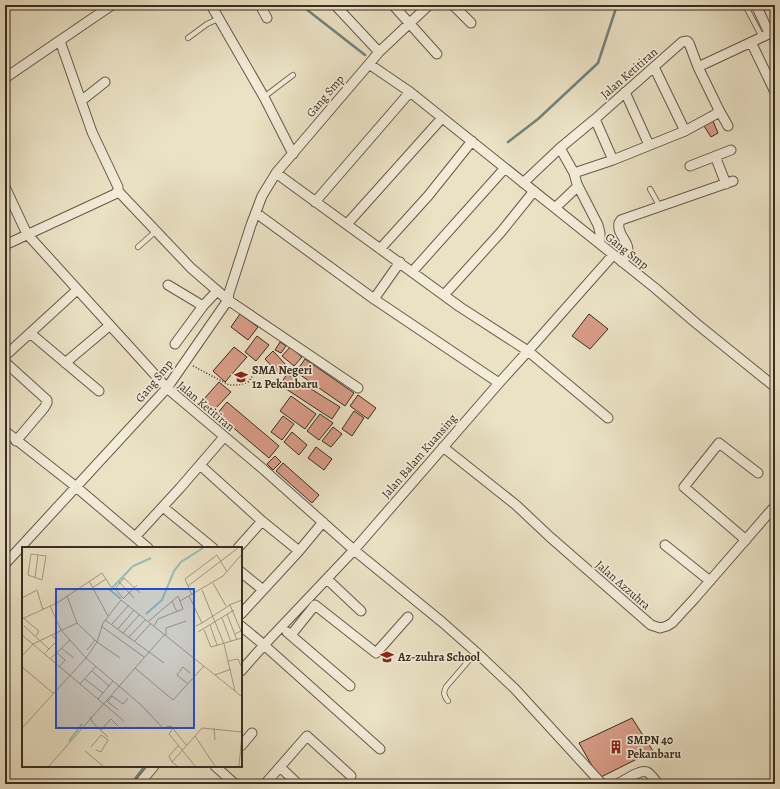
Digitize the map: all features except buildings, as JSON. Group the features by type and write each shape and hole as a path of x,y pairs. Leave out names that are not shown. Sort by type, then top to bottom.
{"street":[{"path":"5,78 112,5"},
{"path":"211,5 220,18 264,97 293,154"},
{"path":"260,5 267,18"},
{"path":"335,5 379,52"},
{"path":"393,5 437,54"},
{"path":"369,64 379,52 429,5"},
{"path":"453,5 471,23"},
{"path":"698,67 769,34 756,5"},
{"path":"60,41 92,132 118,188 118,191 191,268 217,291 358,388"},
{"name":"Jalan Ketitiran","path":"523,183 560,148 682,42 687,41 689,43 698,67 728,126"},
{"path":"752,42 772,75 775,92"},
{"name":"Gang Smp","path":"5,564 166,388 228,300 229,292 262,196 276,174 369,64 410,92 472,141 655,288 775,387"},
{"path":"654,67 685,131"},
{"path":"81,101 105,82"},
{"path":"315,202 410,92"},
{"path":"625,92 649,145"},
{"path":"574,173 613,160 685,131 712,117 719,110"},
{"path":"347,224 442,118"},
{"path":"595,119 613,160"},
{"path":"380,248 428,196 472,141"},
{"path":"560,148 574,173 577,184 598,225 600,244"},
{"path":"690,166 731,150"},
{"path":"622,262 628,252 628,247 618,229 621,220 730,182 714,156"},
{"path":"412,272 505,168"},
{"path":"276,174 400,262 460,307 528,351 608,418"},
{"path":"555,208 576,188 577,184"},
{"name":"Jalan Ketitiran","path":"5,187 27,234 166,388 263,469 354,550 442,622 476,652 515,689 602,784"},
{"path":"5,245 118,191"},
{"path":"444,295 501,232 534,191"},
{"path":"256,213 374,299 499,383"},
{"name":"Jalan Balam Kuansing","path":"242,670 354,550 499,383 613,255"},
{"path":"374,299 400,262"},
{"path":"168,285 203,306"},
{"path":"5,356 77,290"},
{"path":"175,344 203,306 217,291"},
{"path":"65,363 109,326"},
{"path":"30,333 99,391"},
{"path":"5,362 47,400 44,408 16,441"},
{"path":"5,431 75,486 147,547"},
{"path":"135,537 224,437"},
{"path":"746,540 684,487 719,443 758,474"},
{"name":"Jalan Azzuhra","path":"443,447 516,505 550,537 651,625 660,628 668,626 672,623 775,506"},
{"path":"200,465 262,521 299,551"},
{"path":"162,507 212,547"},
{"path":"239,547 262,521"},
{"path":"242,613 299,551 323,522"},
{"path":"665,545 710,581"},
{"path":"242,573 263,590"},
{"path":"327,580 361,611"},
{"path":"291,635 316,605 376,653 408,617"},
{"path":"242,627 380,749"},
{"path":"281,627 350,686"},
{"path":"242,745 252,732"},
{"path":"265,784 308,736 351,776"},
{"path":"139,784 153,767"},
{"path":"219,767 235,784"},
{"path":"280,767 298,784"},
{"path":"617,784 639,772 644,771 649,773 658,784"}],"lane":[{"path":"745,5 769,34"},
{"path":"188,38 207,24 220,18"},
{"path":"264,97 293,75"},
{"path":"650,189 660,207"},
{"path":"138,247 156,231"},
{"path":"448,701 444,694 446,687 476,652"}],"path":[{"path":"184,362 229,385 239,386 248,382 258,369"}],"waterway":[{"path":"312,5 306,9 365,55"},
{"path":"508,142 538,119 598,63 617,5"},
{"path":"131,784 144,767"}],"place":[{"name":"SMA Negeri 12 Pekanbaru","path":"241,377"},
{"name":"Az-zuhra School","path":"387,657"},
{"name":"SMPN 40 Pekanbaru","path":"616,747"}]}
